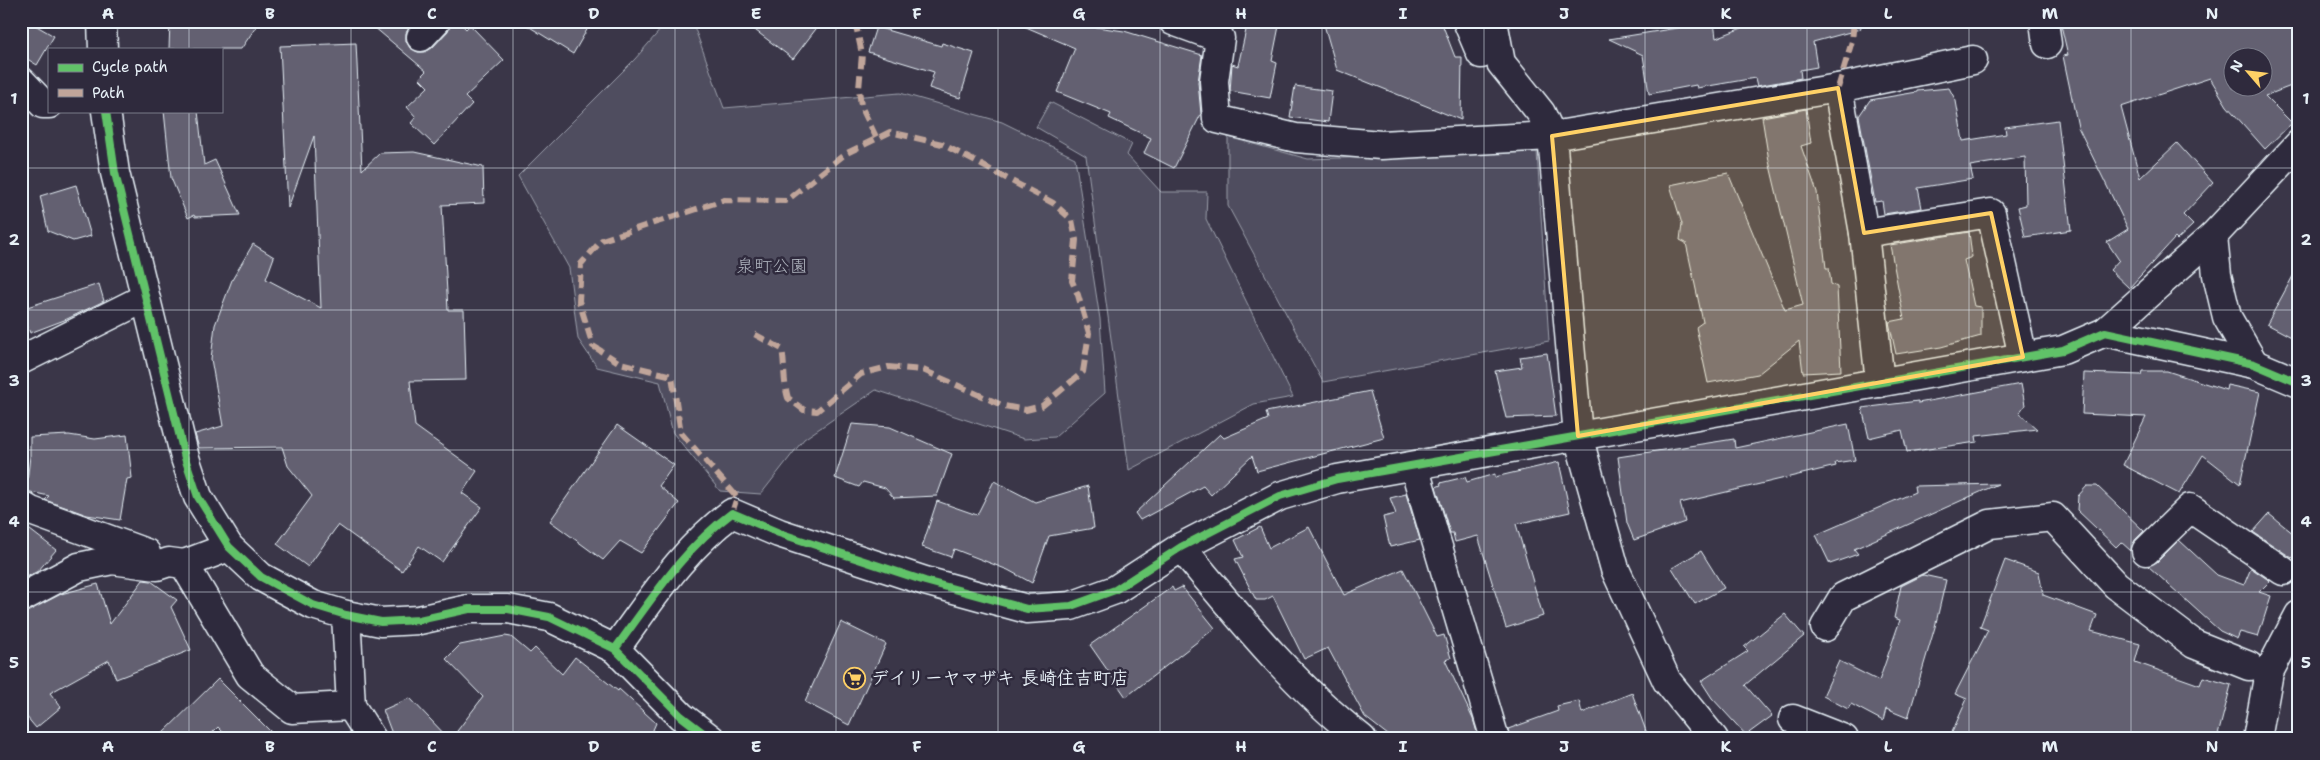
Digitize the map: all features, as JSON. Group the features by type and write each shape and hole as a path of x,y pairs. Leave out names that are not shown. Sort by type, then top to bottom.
{"street":[{"path":"102,21 103,48"},
{"path":"1173,21 1220,38 1214,82 1216,119 1296,138 1380,145 1552,136 1838,88 1973,60"},
{"path":"1467,21 1481,54"},
{"path":"1493,21 1501,63 1540,113 1552,136 1578,436 1615,569 1667,681 1714,739"},
{"path":"21,81 38,104"},
{"path":"1838,88 1864,233 1880,383"},
{"path":"106,112 115,173 167,394 187,466 198,497 229,547 261,577 313,605 346,616 390,621 419,620 469,609 508,608 549,617 615,649 681,716 711,739"},
{"path":"615,649 676,566 706,533 732,513 779,533 924,581 1027,609 1071,606 1114,590 1181,547 1280,496 1337,479 2063,350 2105,332 2213,236 2299,144"},
{"path":"1864,233 1991,213 2023,357"},
{"path":"2213,236 2217,276 2227,318 2254,364"},
{"path":"21,360 145,298"},
{"path":"2105,332 2254,364 2299,382"},
{"path":"1414,466 1495,739"},
{"path":"21,505 31,511 176,563 250,675 292,709 351,706"},
{"path":"2146,551 2190,508 2283,571"},
{"path":"1825,627 1843,597 1990,524 2053,516 2124,591 2194,644 2250,666"},
{"path":"21,598 79,567 112,560 157,566 176,563 229,547"},
{"path":"1181,547 1252,633 1339,721 1362,739"},
{"path":"2257,739 2269,672 2299,615"},
{"path":"346,616 351,706 372,739"},
{"path":"1793,719 1844,739"}],"highlighted area":[{"path":"1838,88 1864,233 1991,213 2023,357 1578,436 1552,136"}],"green space":[{"name":"泉町公園","path":"668,21 692,21 724,108 900,93 1002,122 1075,158 1100,319 1105,393 1055,437 1024,439 876,390 804,439 761,494 720,491 673,433 660,382 597,367 578,339 569,268 518,176 635,59"},
{"path":"1050,102 1132,144 1127,155 1161,192 1207,192 1206,219 1293,397 1254,404 1129,470 1086,156 1036,127"},
{"path":"1228,137 1308,159 1537,152 1549,341 1323,382 1228,206"}],"building":[{"path":"21,21 28,21 54,36 37,65 21,55"},
{"path":"170,21 260,21 241,49 169,48"},
{"path":"367,21 414,21 406,33 406,41 410,48 418,52 425,52 432,48 448,31 451,21 458,21 466,29 470,25 504,60 465,97 472,104 434,145 411,123 416,117 407,107 428,87 419,78 426,71"},
{"path":"520,21 592,21 573,54"},
{"path":"743,21 822,21 793,59"},
{"path":"1012,21 1084,21 1083,25 1124,31 1202,55 1198,82 1201,114 1174,168 1144,153 1151,138 1109,118 1111,114 1057,92 1075,48"},
{"path":"1248,21 1280,21 1272,61 1277,63 1270,98 1230,91 1232,64 1238,66"},
{"path":"1323,21 1441,21 1455,57 1462,57 1461,120 1337,70"},
{"path":"1760,21 1860,21 1861,29 1813,42 1817,67 1800,70 1801,78 1757,86 1755,78 1697,88 1696,85 1649,94 1643,55 1609,39 1714,22 1716,38"},
{"path":"2060,21 2299,21 2299,83 2272,93 2272,48 2222,48 2222,98 2210,78 2121,107 2140,178 2177,143 2213,183 2183,215 2193,225 2177,240 2175,238 2129,288 2110,270 2119,260 2107,242 2128,229 2078,127 2063,56 2068,55"},
{"path":"876,27 941,46 942,43 974,53 960,98 929,88 934,72 868,52"},
{"path":"356,43 362,170 380,153 414,152 483,167 484,203 442,205 448,310 464,310 466,380 410,381 415,426 477,471 462,493 482,507 442,562 419,546 402,571 338,525 308,567 277,544 312,496 288,466 282,447 199,448 195,434 223,426 211,359 215,325 232,280 253,244 274,257 266,279 321,308 314,136 288,208 280,46"},
{"path":"1295,86 1332,91 1328,122 1290,117"},
{"path":"1949,88 1956,101 1963,141 2006,134 2005,127 2058,120 2071,230 2025,237 2018,207 2026,205 2025,157 1970,166 1973,179 1918,188 1922,208 1884,214 1882,201 1875,202 1859,116 1870,100 1917,91"},
{"path":"2222,98 2267,98 2292,123 2265,149"},
{"path":"1806,109 1811,143 1801,146 1817,192 1826,268 1829,268 1831,284 1837,287 1841,371 1803,373 1799,341 1758,374 1708,383 1696,327 1703,322 1686,243 1680,240 1682,224 1670,185 1728,173 1785,310 1803,305 1769,161 1762,117"},
{"path":"164,112 198,112 204,165 215,160 240,215 195,217 194,215 188,218 171,178"},
{"path":"76,185 91,236 73,241 48,231 40,196"},
{"path":"1969,232 1972,257 1964,260 1974,306 1981,307 1981,336 1941,347 1896,354 1889,322 1904,319 1890,245"},
{"path":"2299,265 2299,341 2267,324"},
{"path":"99,284 104,301 67,319 30,333 21,309"},
{"path":"1547,353 1556,416 1506,418 1495,371 1522,367 1520,357"},
{"path":"2142,371 2167,371 2226,390 2227,385 2260,392 2240,484 2203,455 2179,494 2123,465 2146,417 2082,414 2084,373 2141,375"},
{"path":"2021,384 2025,405 2019,413 2037,429 1976,436 1977,442 1907,452 1902,430 1869,438 1862,408 1918,401 1918,403"},
{"path":"1370,391 1384,438 1257,471 1252,456 1211,495 1203,486 1140,520 1135,513 1220,434 1224,438 1268,419 1266,412"},
{"path":"852,424 890,427 952,454 937,496 894,498 885,488 863,482 859,487 835,478"},
{"path":"1848,424 1855,460 1835,463 1836,466 1680,503 1685,522 1634,540 1627,523 1618,457 1734,439 1735,448"},
{"path":"617,425 674,465 659,486 679,503 641,553 620,541 603,560 550,521"},
{"path":"69,435 95,439 127,435 132,478 127,479 120,520 87,515 45,500 49,496 26,491 30,437"},
{"path":"1559,462 1570,512 1516,524 1543,616 1506,628 1478,536 1455,542 1453,533 1450,533 1436,487 1441,485 1440,483 1465,477 1467,482 1495,474 1495,477"},
{"path":"994,481 1035,502 1088,486 1094,528 1049,536 1032,583 1008,570 954,549 951,557 922,547 937,501 977,515"},
{"path":"1998,484 1854,549 1858,554 1830,564 1816,535 1915,492 1914,486"},
{"path":"2087,486 2097,486 2144,531 2135,540 2131,551 2121,542 2116,547 2077,510 2078,496"},
{"path":"1406,494 1420,540 1390,547 1383,517 1396,514 1390,498"},
{"path":"2269,514 2299,538 2299,552 2292,558 2253,532"},
{"path":"21,523 56,550 38,571 21,580"},
{"path":"1260,527 1269,548 1309,527 1344,595 1403,569 1437,637 1444,635 1451,658 1445,660 1473,719 1479,739 1393,739 1365,717 1328,648 1304,659 1273,596 1265,600 1256,600 1235,559 1243,557 1235,540"},
{"path":"2179,540 2217,575 2244,585 2251,568 2270,581 2259,592 2271,596 2258,637 2240,632 2237,639 2220,631 2148,566 2157,562"},
{"path":"1701,551 1724,588 1695,604 1672,568"},
{"path":"2005,560 2039,572 2043,595 2097,615 2091,631 2140,644 2135,662 2200,685 2203,677 2231,685 2217,739 1949,739 1967,699 1955,694 1988,630 1980,627"},
{"path":"1923,575 1946,580 1935,627 1908,718 1886,709 1883,721 1851,704 1848,709 1823,696 1839,661 1879,681 1900,620 1894,618 1901,586"},
{"path":"143,580 151,581 177,600 171,607 191,650 116,679 109,660 50,693 61,707 36,728 21,710 21,614 61,594 98,584 110,624"},
{"path":"1172,587 1174,591 1182,587 1215,628 1126,697 1090,645"},
{"path":"1785,614 1804,636 1745,685 1772,716 1746,735 1712,698 1701,681 1748,651 1744,647"},
{"path":"841,622 886,644 849,725 805,702"},
{"path":"505,636 511,637 530,653 535,648 562,674 575,657 618,691 619,689 656,723 649,739 451,739 483,697 446,659 460,645"},
{"path":"218,679 278,739 230,739 218,727 206,739 157,739"},
{"path":"1632,693 1649,739 1510,739 1508,729 1558,711 1557,706 1579,701 1582,713"},
{"path":"410,698 449,739 394,739 383,710"}],"marked path":[{"path":"855,21 862,54 859,89 861,106 877,139"},
{"path":"1838,88 1852,41 1854,21"},
{"path":"732,513 737,497 681,433 672,376 620,363 593,346 579,301 581,264 602,240 724,200 786,201 845,154 890,132 942,144 1053,203 1072,220 1076,240 1072,281 1089,333 1083,372 1042,406 1026,410 1004,406 923,370 888,367 861,374 817,411 804,410 788,398 782,349 754,334"}],"cycle path":[{"path":"106,112 115,173 185,458 198,497 229,547 261,577 313,605 346,615 381,622 419,620 469,609 508,609 549,617 615,649 681,716 711,739"},
{"path":"615,649 683,559 714,527 732,513 779,533 925,581 1027,609 1071,606 1115,590 1181,547 1280,496 1337,479 2063,350 2105,332 2254,364 2299,383"}],"place":[{"name":"デイリーヤマザキ 長崎住吉町店","path":"855,678"}]}
